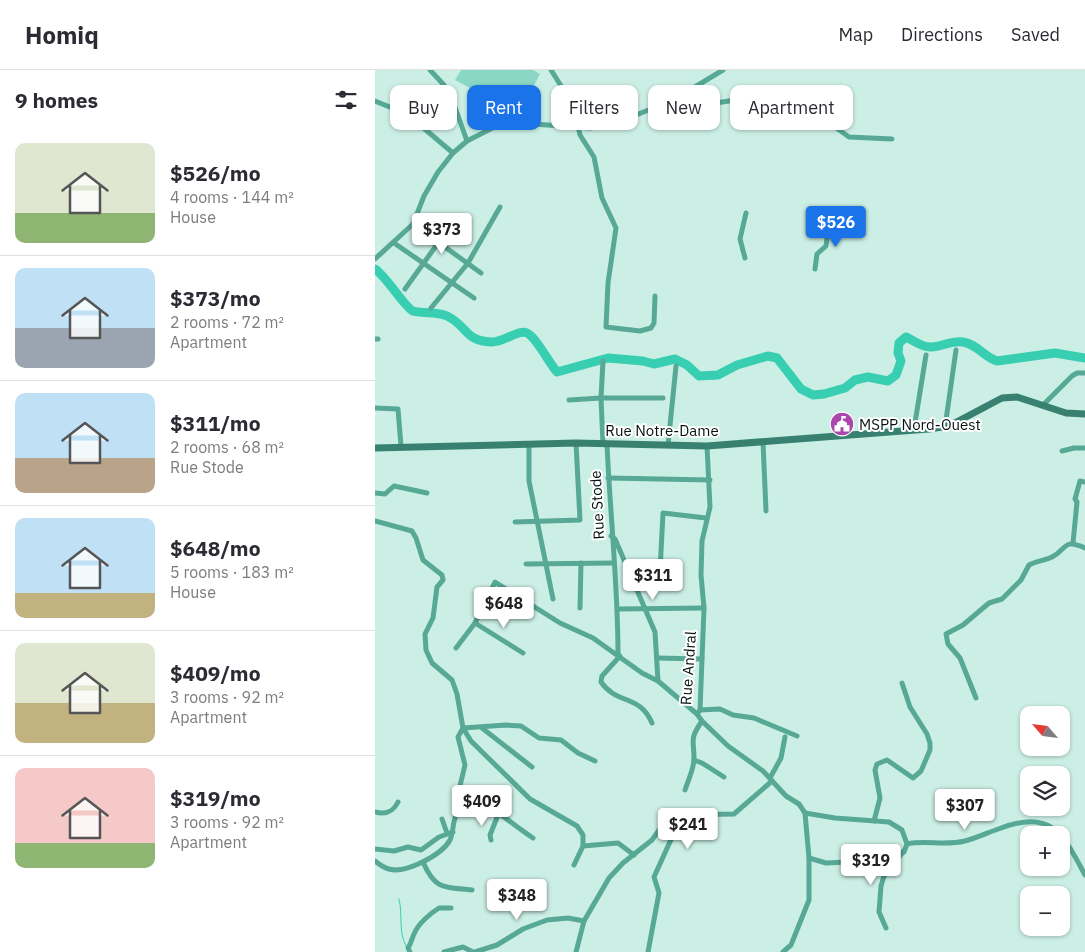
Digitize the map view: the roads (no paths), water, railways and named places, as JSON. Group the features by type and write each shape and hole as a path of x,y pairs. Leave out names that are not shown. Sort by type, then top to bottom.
{"street":[{"path":"430,70 451,96 467,140"},
{"path":"551,70 560,85"},
{"path":"700,85 723,70"},
{"path":"720,102 735,100 761,126 795,114 806,123 831,124 849,137 892,139"},
{"path":"375,101 407,114 453,153"},
{"path":"375,259 413,224 423,196 453,153 467,140 505,122 551,125"},
{"path":"579,130 594,157 602,198 616,228 608,283 606,327 639,331 651,328 655,296"},
{"path":"431,308 468,263 499,207"},
{"path":"745,258 740,239 746,213"},
{"path":"815,269 817,254 826,246 829,222"},
{"path":"413,224 441,242 481,273"},
{"path":"405,289 441,242 451,225"},
{"path":"394,243 474,298"},
{"path":"947,426 956,350"},
{"path":"914,430 926,355"},
{"name":"Rue Stode","path":"603,361 601,398 618,609 619,655"},
{"path":"668,445 676,366"},
{"path":"1043,405 1072,376 1077,373 1085,374"},
{"path":"947,426 1002,398 1017,397 1066,413 1085,414"},
{"path":"569,400 663,398"},
{"path":"375,408 398,409 401,446"},
{"name":"Rue Notre-Dame","path":"375,448 529,445 576,442 707,446 947,426"},
{"path":"515,522 580,520 576,442"},
{"path":"763,442 766,511"},
{"path":"529,445 529,481 553,600"},
{"name":"Rue Andral","path":"698,712 703,659 702,541 710,507 707,446"},
{"path":"1062,451 1085,448"},
{"path":"608,478 710,480"},
{"path":"1073,543 1077,502 1075,499 1080,481 1085,482"},
{"path":"375,492 385,494 394,486 427,493"},
{"path":"660,571 663,513 706,518"},
{"path":"375,522 412,532 416,538 423,560 443,575 443,580 437,587 433,618 424,642 432,663 452,680 457,694 463,728 471,742 530,799 577,826 583,835 583,846 573,865"},
{"path":"611,536 615,539 631,572 655,632 658,681"},
{"path":"976,698 960,658 948,644 946,634 963,625 989,603 1002,600 1021,580 1029,565 1050,558 1061,548 1073,543 1085,548"},
{"path":"525,564 614,562"},
{"path":"580,608 581,563"},
{"path":"631,572 676,570"},
{"path":"456,648 475,623 495,582 559,623 593,638 642,673 658,681 698,712 701,721 771,780 786,796 799,804 805,813 809,858 809,900 791,945 783,952"},
{"path":"618,609 704,608"},
{"path":"475,623 523,653"},
{"path":"619,655 601,678 601,682 606,690 620,698 642,706 652,723"},
{"path":"657,658 703,659"},
{"path":"874,821 881,798 875,770 877,764 887,760 913,778 921,771 930,750 927,734 910,707 902,683"},
{"path":"698,712 720,709 733,714 754,718 797,736"},
{"path":"685,790 694,760 691,743 694,732 701,721"},
{"path":"463,728 482,728 506,724 521,726 539,738 561,740 577,753 595,761"},
{"path":"375,861 389,869 399,870 423,862 443,848 449,841 456,813 462,808 460,787 465,765 458,737 463,728"},
{"path":"482,728 492,738 523,758 532,767"},
{"path":"576,952 584,921 615,870 634,855 669,821 680,815 734,814 771,780 781,758 785,737"},
{"path":"694,760 702,763 724,778"},
{"path":"460,787 473,794 498,815 533,838"},
{"path":"375,812 389,812 395,808 398,802"},
{"path":"805,813 821,817 895,824 902,830 907,844 904,852 884,876 881,886 879,912 886,928"},
{"path":"491,840 490,835 498,815"},
{"path":"442,820 450,832"},
{"path":"907,844 958,842 1026,820 1039,821 1059,831 1085,875"},
{"path":"669,821 674,833 688,840 696,833"},
{"path":"375,849 393,851 409,847 421,850 450,832"},
{"path":"648,952 659,894 654,876 674,833"},
{"path":"583,846 618,843 634,855"},
{"path":"809,858 826,863 888,860 904,852"},
{"path":"423,862 429,877 437,884 472,890"},
{"path":"409,952 414,933 421,924 439,908 451,908"},
{"path":"444,952 463,946 474,952 497,944 523,929 547,920 568,918 584,921"}],"waterway":[{"path":"375,269 410,309 417,312 447,316 476,339 496,342 523,332 531,335 557,372 608,358 643,361 654,364 675,359 687,365 699,376 718,375 737,365 768,356 777,358 801,389 813,395 845,388 855,380 868,377 888,381 896,375 901,361 898,353 899,343 906,337 928,347 955,342 968,343 997,361 1055,353 1085,358"},
{"path":"399,899 401,929 406,946"}],"place":[{"name":"MSPP Nord-Ouest","path":"842,424"}]}
